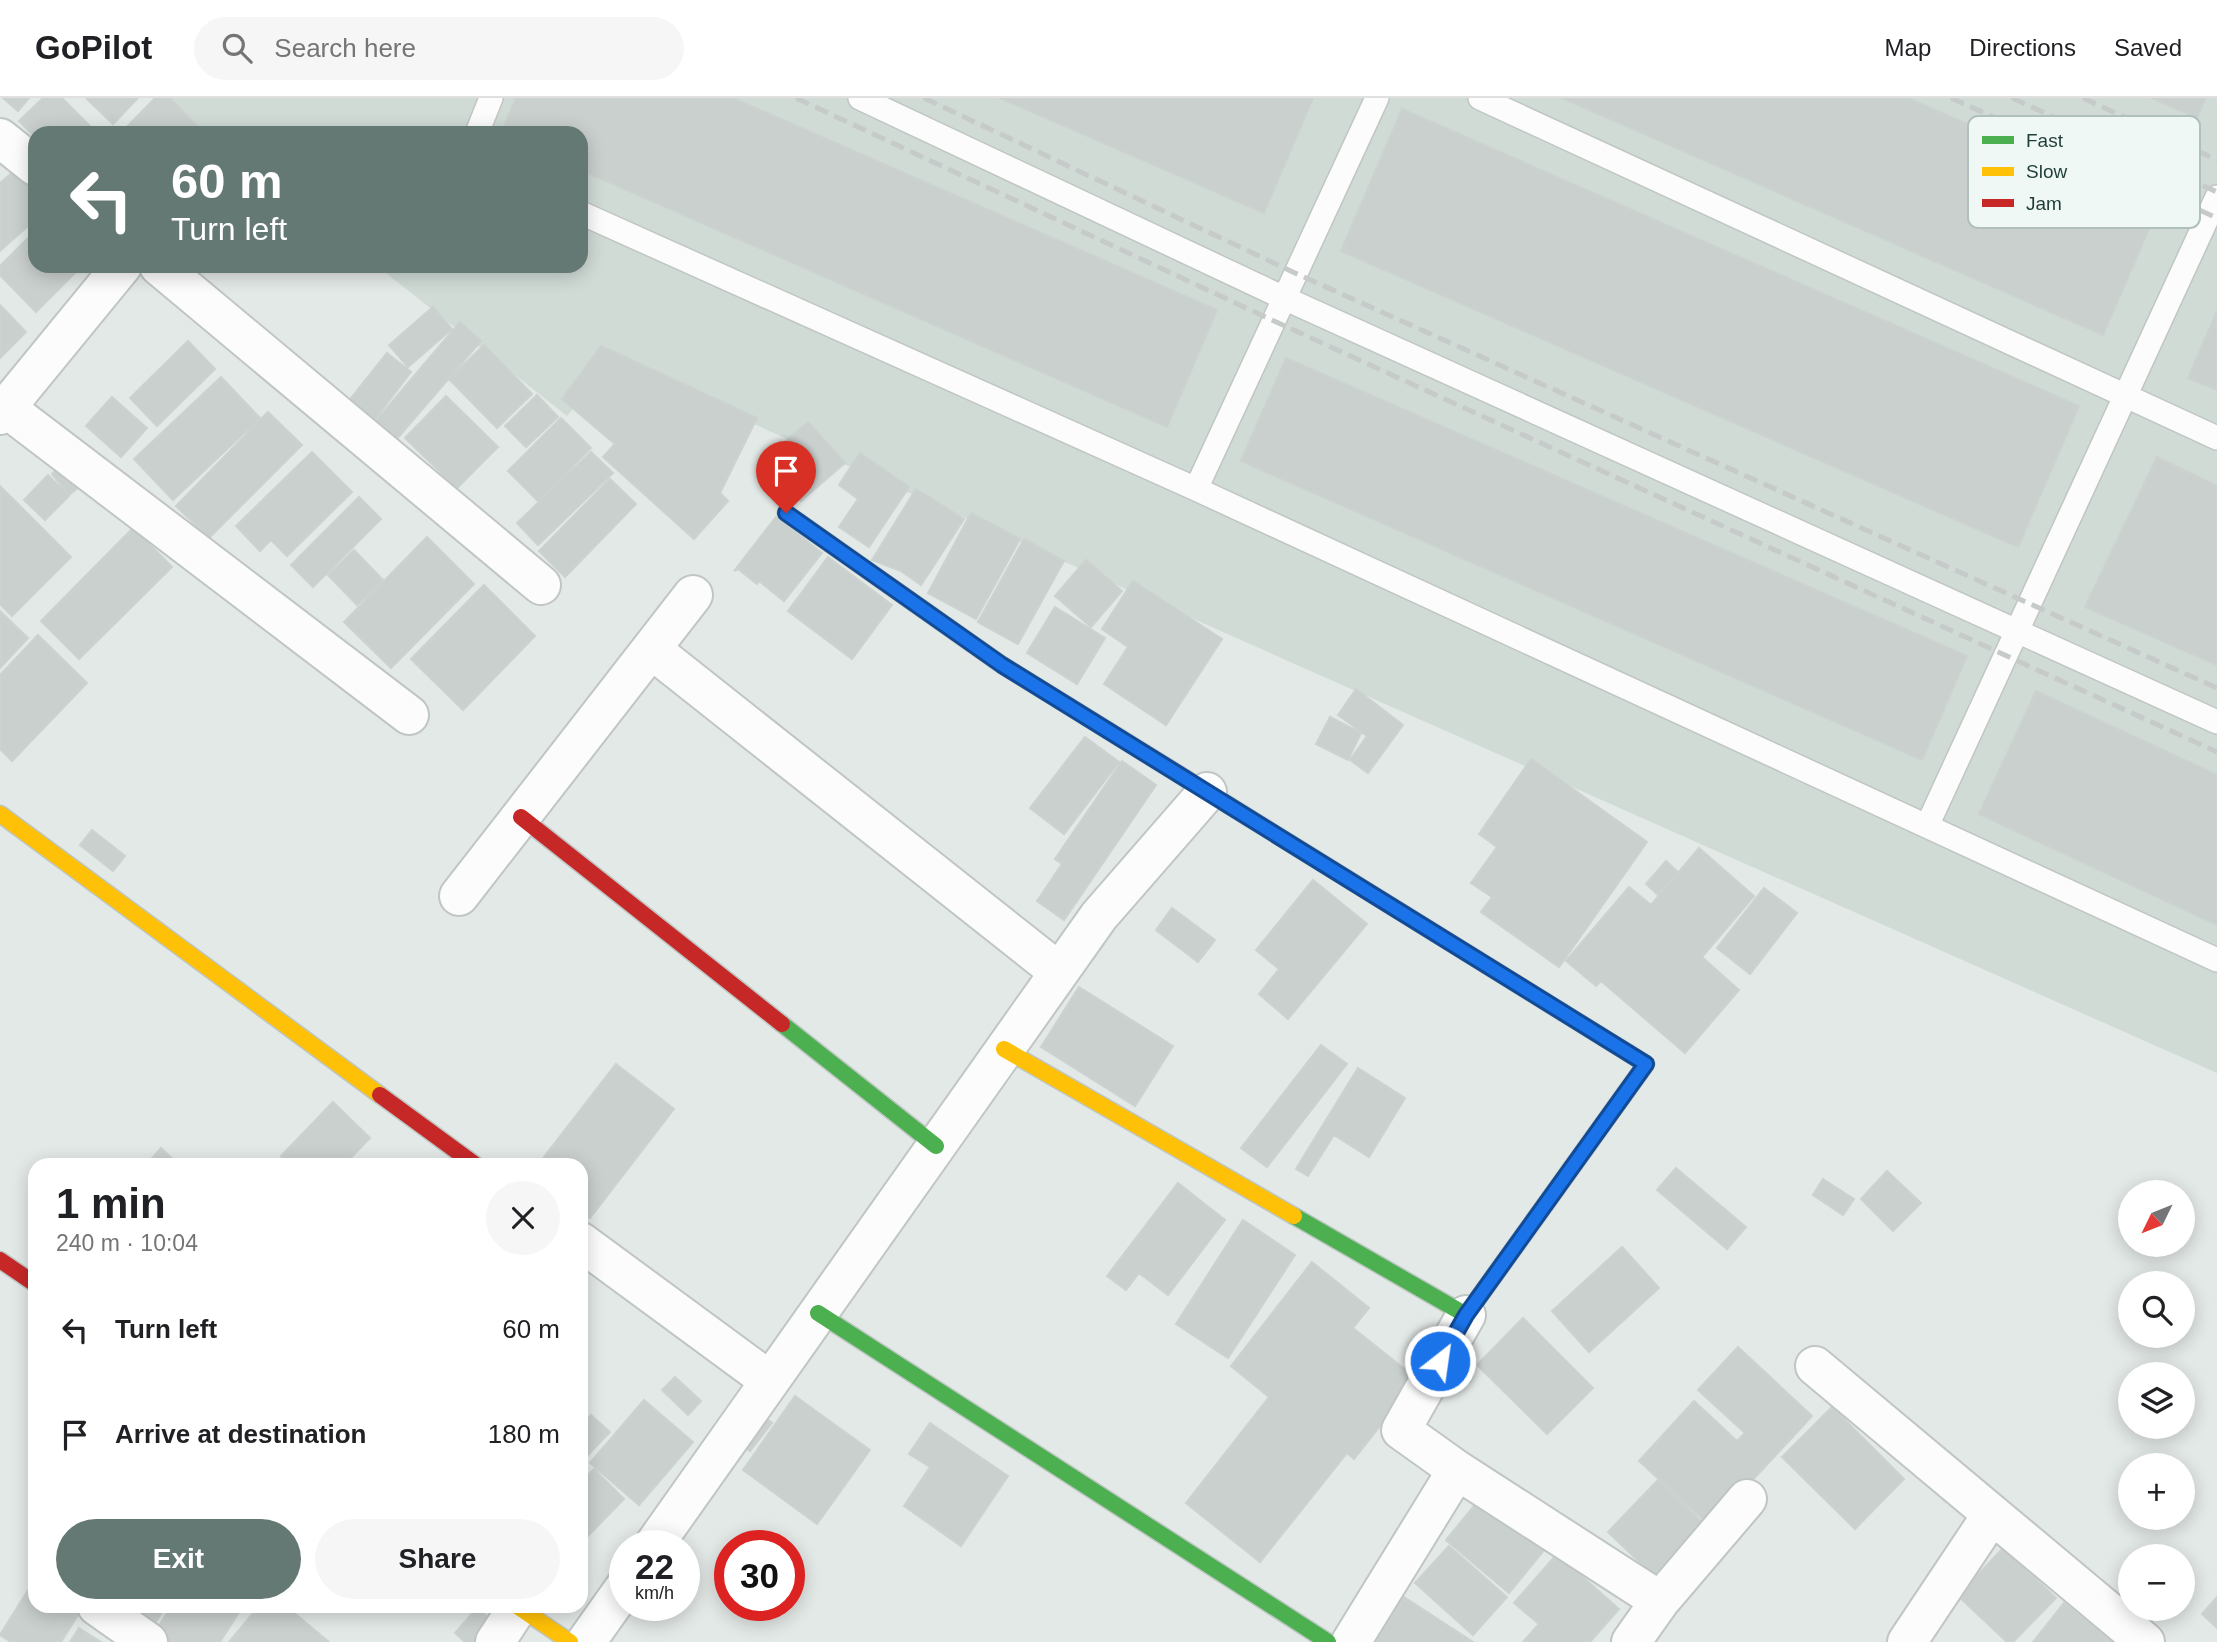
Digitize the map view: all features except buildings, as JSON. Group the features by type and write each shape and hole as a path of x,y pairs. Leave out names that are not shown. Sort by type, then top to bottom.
{"street":[{"path":"0,138 28,160"},
{"path":"116,273 3,412 410,715"},
{"path":"167,273 541,585"},
{"path":"786,513 1002,665 1646,1064 1466,1315 1401,1430 1457,1470 1660,1601"},
{"path":"459,896 693,595"},
{"path":"651,649 1059,972"},
{"path":"665,1530 1099,916 1207,792"},
{"path":"0,814 466,1158"},
{"path":"521,817 936,1146"},
{"path":"1004,1049 1466,1315"},
{"path":"588,1247 770,1381"},
{"path":"0,1260 28,1279"},
{"path":"818,1313 1328,1642"},
{"path":"1815,1366 1991,1516 2095,1598 2145,1642"},
{"path":"1351,1642 1457,1470"},
{"path":"1631,1642 1660,1601 1747,1499"},
{"path":"1907,1642 1991,1516"},
{"path":"586,1642 609,1610"},
{"path":"107,1613 148,1642"},
{"path":"495,1642 513,1613"},
{"path":"526,1613 570,1642"}],"lane":[{"path":"480,126 491,98"},
{"path":"859,98 1284,298 2217,722"},
{"path":"1196,489 1377,98"},
{"path":"1480,98 2217,439"},
{"path":"1927,826 2217,197"},
{"path":"588,216 1196,489 2217,960"}],"shaded area":[{"path":"163,98 2217,98 2217,1073 614,362 567,416 386,273 588,273 588,126 199,126"}],"railway":[{"path":"796,98 1274,321 2217,752"},
{"path":"924,98 1295,273 2217,688"},
{"path":"1951,98 1991,116"},
{"path":"2012,98 2051,116"},
{"path":"2083,98 2122,116"},
{"path":"2200,152 2217,160"},
{"path":"2200,184 2217,192"},
{"path":"2200,210 2217,218"}],"traffic: fast":[{"path":"1294,1216 1466,1315 1646,1064 1562,1012"},
{"path":"782,1024 936,1146"},
{"path":"818,1313 1328,1642"}],"traffic: slow":[{"path":"786,513 1002,665 1109,731"},
{"path":"0,814 380,1095"},
{"path":"1004,1049 1294,1216"},
{"path":"527,1613 570,1642"}],"traffic: jam":[{"path":"1109,731 1562,1012"},
{"path":"521,817 782,1024"},
{"path":"380,1095 466,1158"},
{"path":"0,1260 28,1279"}],"route":[{"path":"786,513 1002,665 1646,1064 1466,1315 1440,1361"}]}
